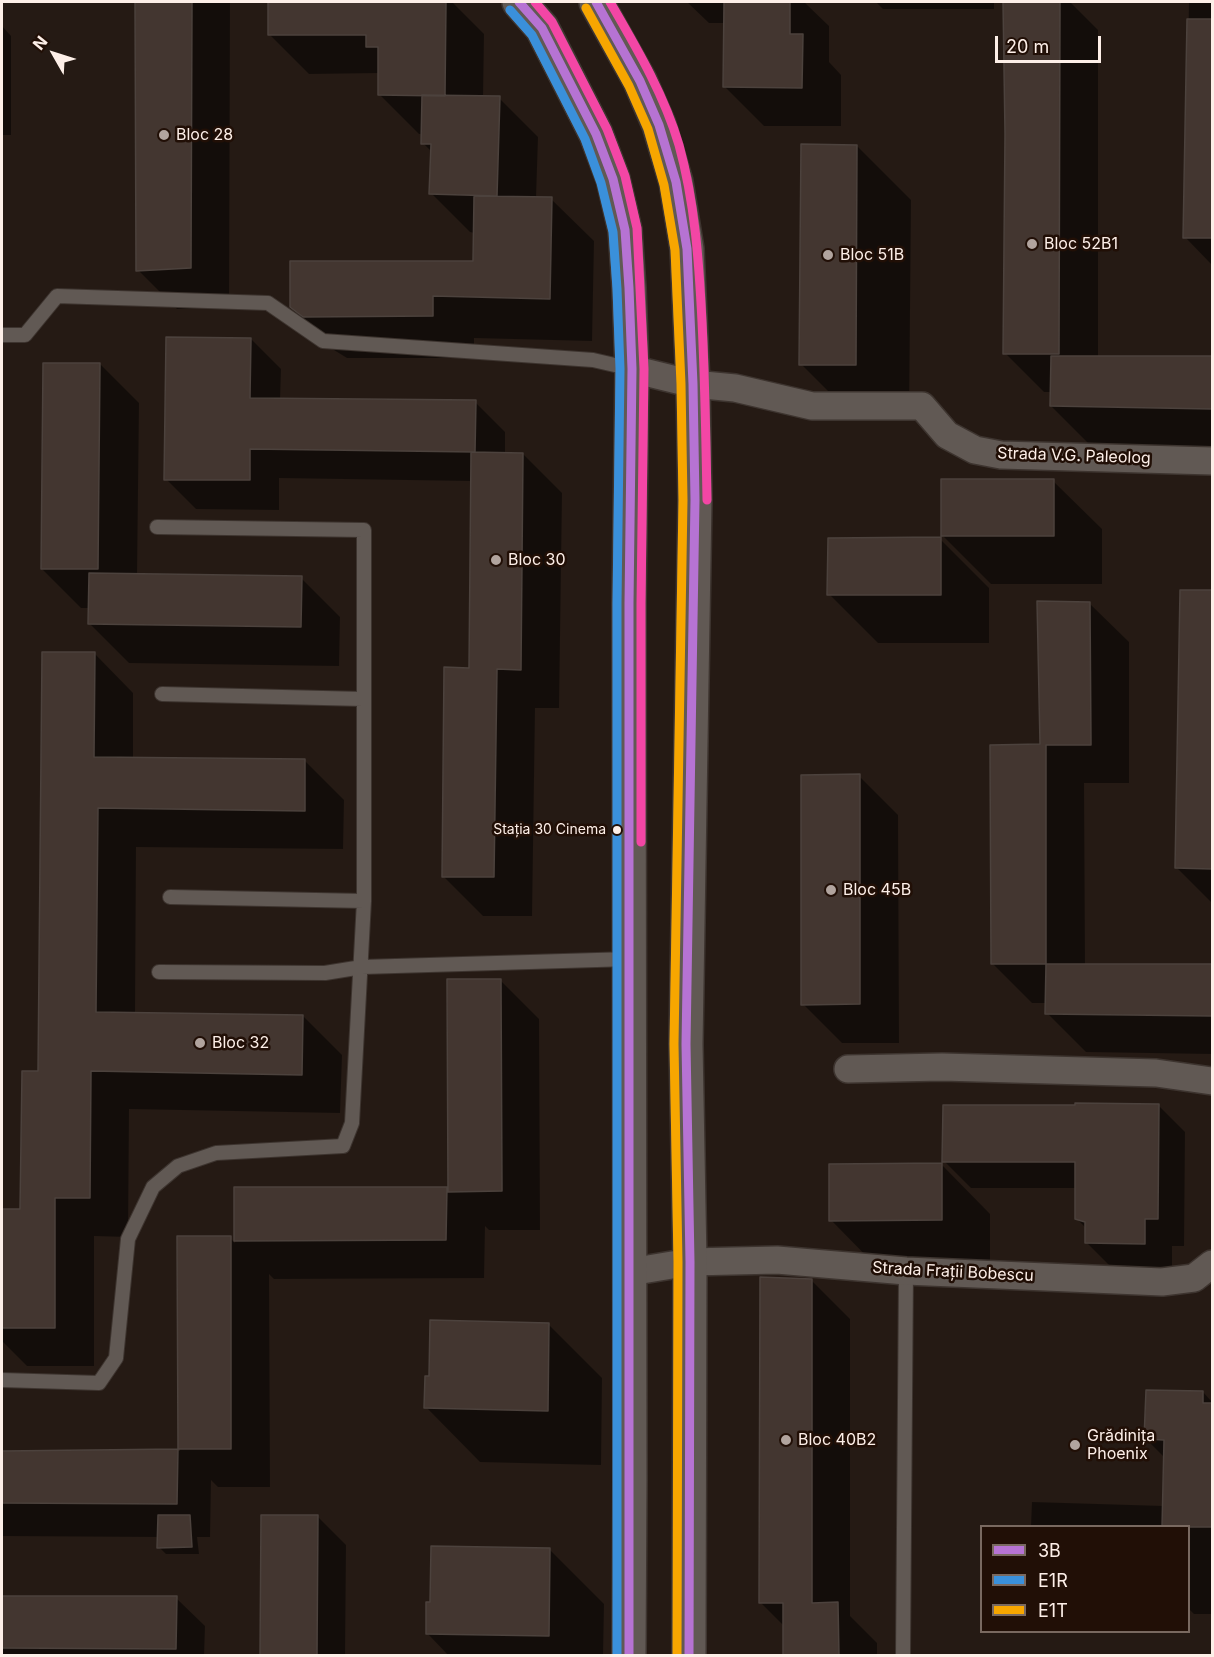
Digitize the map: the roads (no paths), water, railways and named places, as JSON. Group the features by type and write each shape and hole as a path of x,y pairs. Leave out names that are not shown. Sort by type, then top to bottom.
{"street":[{"path":"519,2 542,28 596,134 613,179 625,230 632,369 629,603 628,1656"},
{"path":"596,2 640,81 659,125 676,182 687,249 693,384 694,535 686,1044 690,1262 689,1656"},
{"name":"Strada V.G. Paleolog","path":"632,369 693,384 735,388 812,406 922,406 947,435 975,450 1001,455 1212,461"},
{"path":"848,1069 942,1067 1144,1072 1212,1081"},
{"name":"Strada Frații Bobescu","path":"630,1272 690,1262 777,1260 906,1271 1162,1282 1194,1278 1212,1264"}],"lane":[{"path":"2,335 25,335 57,296 268,303 324,341 592,360 632,369"},
{"path":"2,1380 99,1383 116,1358 128,1239 153,1187 178,1166 216,1153 344,1146 352,1123 364,901 364,530 157,527"},
{"path":"162,694 363,699"},
{"path":"170,897 364,901"},
{"path":"159,972 325,973 362,967 630,959"},
{"path":"903,1656 906,1271"}],"place":[{"name":"Bloc 28","path":"164,135"},
{"name":"Bloc 52B1","path":"1032,244"},
{"name":"Bloc 51B","path":"828,255"},
{"name":"Bloc 30","path":"496,560"},
{"name":"Stația 30 Cinema","path":"617,830"},
{"name":"Bloc 45B","path":"831,890"},
{"name":"Bloc 32","path":"200,1043"},
{"name":"Bloc 40B2","path":"786,1440"},
{"name":"Grădinița Phoenix","path":"1075,1445"}]}
